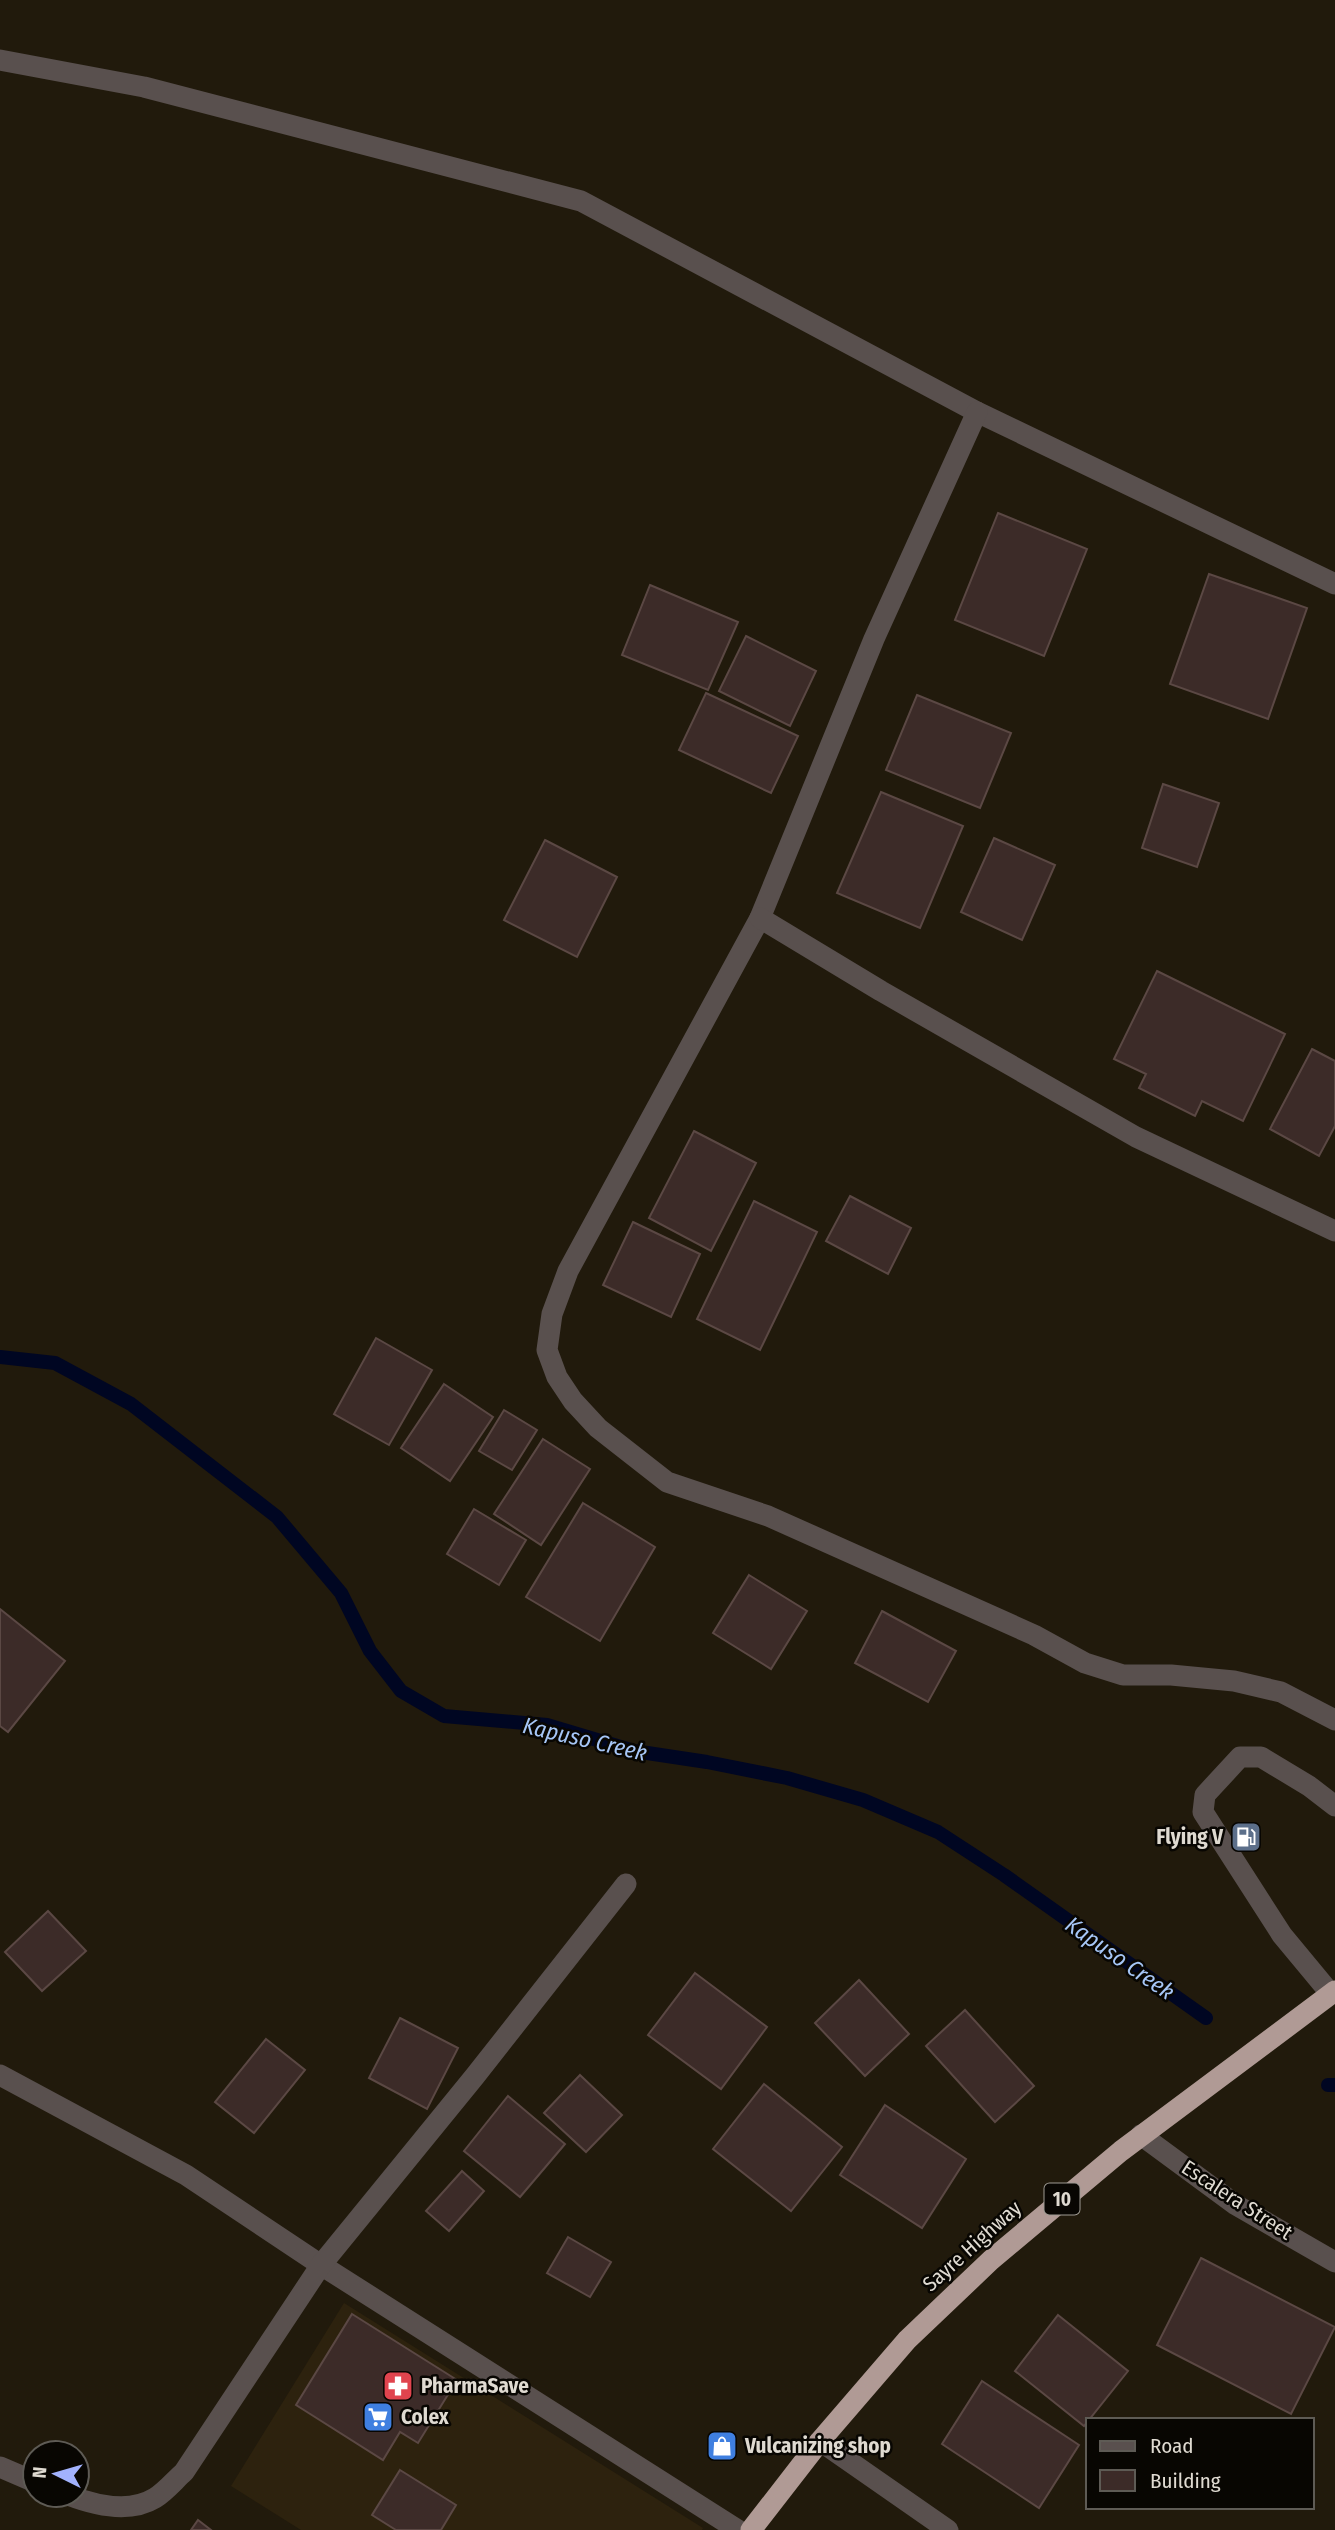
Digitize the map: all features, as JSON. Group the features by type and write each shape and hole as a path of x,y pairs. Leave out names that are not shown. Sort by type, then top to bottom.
{"highway":[{"name":"Sayre Highway","path":"751,2530 820,2441 916,2331 991,2260 1141,2135 1333,1993"}],"street":[{"path":"0,60 144,87 580,201 977,412 1335,584"},
{"path":"977,412 874,639 760,918 568,1271 552,1314 547,1350 557,1377 573,1401 598,1428 667,1482 768,1516 1034,1635 1085,1663 1124,1675 1171,1675 1234,1681 1281,1692 1335,1720"},
{"path":"760,918 881,991 1136,1137 1335,1231"},
{"path":"1333,1993 1282,1935 1203,1812 1203,1802 1205,1794 1240,1757 1261,1757 1309,1786 1335,1806"},
{"path":"91,2504 134,2505 154,2499 184,2472 321,2265 626,1884"},
{"path":"0,2076 186,2175 321,2265 738,2530"},
{"name":"Escalera Street","path":"1141,2135 1236,2205 1335,2262"},
{"path":"820,2441 948,2530"},
{"path":"0,2467 21,2476"}],"shaded area":[{"path":"344,2303 703,2528 702,2530 301,2530 231,2486"}],"building":[{"path":"998,513 1087,549 1044,656 955,620"},
{"path":"1209,574 1307,608 1268,719 1170,684"},
{"path":"650,585 738,622 708,690 622,655"},
{"path":"746,636 816,671 790,726 719,691"},
{"path":"706,693 798,736 771,793 679,750"},
{"path":"917,695 1011,733 980,808 886,770"},
{"path":"1163,784 1219,803 1197,867 1142,848"},
{"path":"881,792 963,826 920,928 837,893"},
{"path":"994,838 1055,865 1022,940 961,912"},
{"path":"545,840 617,877 577,957 504,920"},
{"path":"1157,971 1285,1034 1243,1121 1202,1101 1195,1116 1139,1088 1146,1074 1114,1059"},
{"path":"1312,1049 1335,1061 1335,1126 1319,1156 1270,1129"},
{"path":"694,1131 756,1163 711,1251 649,1218"},
{"path":"850,1196 911,1228 888,1274 826,1241"},
{"path":"754,1201 817,1232 760,1350 697,1319"},
{"path":"633,1222 700,1254 671,1317 603,1285"},
{"path":"376,1338 432,1370 389,1445 334,1414"},
{"path":"444,1384 493,1417 450,1481 401,1448"},
{"path":"504,1410 537,1430 512,1470 479,1451"},
{"path":"543,1439 590,1469 541,1545 494,1514"},
{"path":"583,1503 655,1547 600,1641 526,1597"},
{"path":"474,1509 526,1540 499,1585 447,1554"},
{"path":"749,1575 807,1611 771,1669 713,1633"},
{"path":"0,1609 65,1661 8,1732 0,1726"},
{"path":"882,1611 956,1651 928,1702 855,1663"},
{"path":"48,1911 86,1951 42,1991 5,1952"},
{"path":"695,1973 767,2027 721,2089 648,2035"},
{"path":"859,1980 909,2034 865,2076 815,2023"},
{"path":"965,2010 1034,2086 995,2122 926,2046"},
{"path":"400,2018 458,2048 427,2109 369,2078"},
{"path":"266,2039 305,2070 254,2133 215,2102"},
{"path":"580,2075 622,2115 586,2152 544,2113"},
{"path":"764,2084 842,2147 791,2211 713,2149"},
{"path":"508,2096 565,2144 520,2197 464,2151"},
{"path":"885,2105 966,2159 922,2228 840,2175"},
{"path":"462,2171 484,2191 449,2231 426,2211"},
{"path":"568,2237 611,2262 590,2297 547,2273"},
{"path":"1201,2258 1335,2327 1291,2414 1157,2345"},
{"path":"352,2314 457,2380 418,2443 400,2432 383,2460 296,2405"},
{"path":"1058,2315 1128,2371 1090,2418 1086,2418 1084,2426 1015,2371"},
{"path":"982,2381 1079,2445 1039,2508 942,2444"},
{"path":"400,2470 456,2505 441,2530 396,2530 372,2515"},
{"path":"198,2520 211,2530 191,2530"}],"waterway":[{"name":"Kapuso Creek","path":"0,1357 55,1363 131,1404 277,1517 341,1593 370,1651 401,1691 444,1716 547,1725 634,1751 787,1778 863,1800 938,1832 1004,1875 1206,2018"},
{"name":"Kapuso Creek","path":"1328,2085 1335,2085"}],"place":[{"name":"Flying V","path":"1246,1837"},
{"name":"PharmaSave","path":"398,2386"},
{"name":"Colex","path":"378,2417"},
{"name":"Vulcanizing shop","path":"722,2446"}]}
